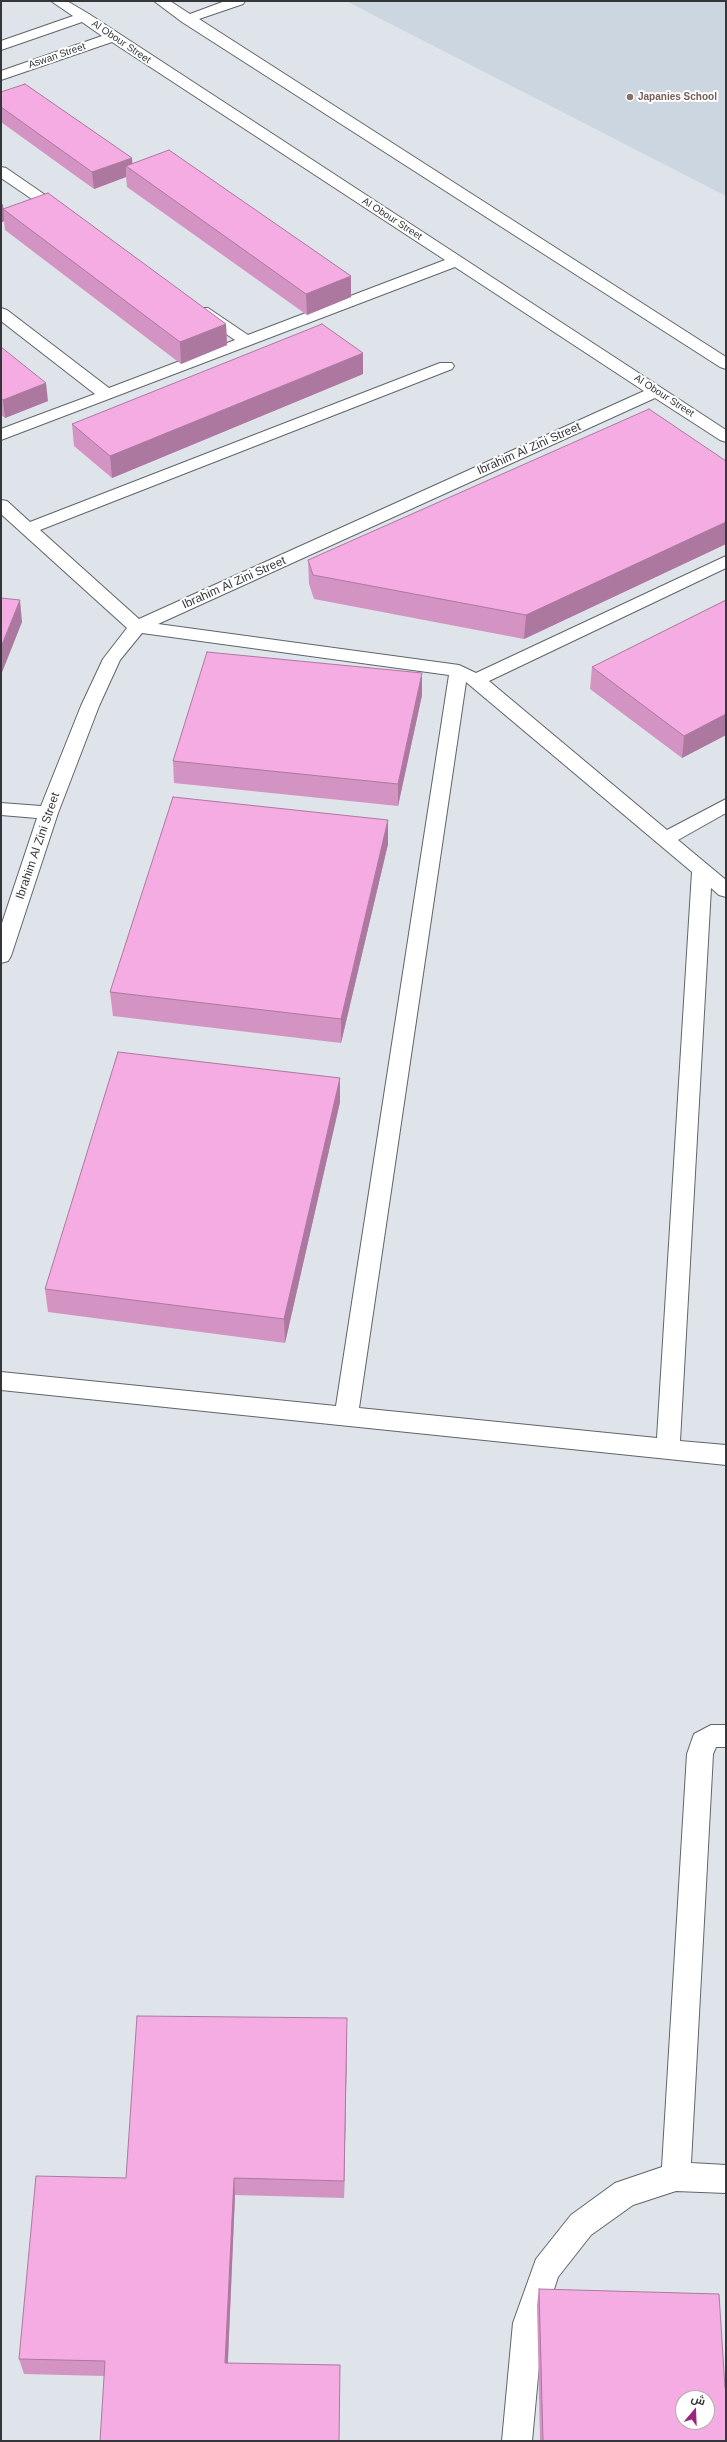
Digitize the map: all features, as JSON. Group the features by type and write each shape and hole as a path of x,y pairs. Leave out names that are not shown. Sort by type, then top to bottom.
{"street":[{"name":"Al Obour Street","path":"58,1 657,390 726,437"},
{"path":"160,1 726,364"},
{"path":"187,19 238,1"},
{"path":"1,46 84,17"},
{"name":"Aswan Street","path":"1,76 112,37"},
{"path":"1,171 72,220"},
{"path":"1,435 457,261"},
{"path":"188,301 246,342"},
{"path":"1,313 106,395"},
{"path":"707,351 726,343"},
{"path":"28,529 446,366"},
{"name":"Ibrahim Al Zini Street","path":"1,956 48,813 90,706 112,659 137,627 657,390"},
{"path":"1,505 137,627 468,676 726,890"},
{"path":"468,676 726,561"},
{"path":"346,1416 468,676"},
{"path":"664,839 726,805"},
{"path":"1,809 48,813"},
{"path":"668,1450 702,870"},
{"path":"1,1381 726,1456"},
{"path":"676,2177 700,1754 703,1742 712,1736 726,1736"},
{"path":"517,2441 528,2323 546,2268 581,2225 625,2193 676,2177 726,2179"}],"shaded area":[{"name":"Japanies School","path":"346,1 726,1 726,194 724,195"}],"building":[{"path":"25,84 132,158 92,172 1,107 1,92"},
{"path":"169,150 351,276 306,294 126,166"},
{"path":"48,193 226,324 180,342 3,209"},
{"path":"322,324 363,353 110,456 72,424"},
{"path":"1,347 46,383 3,400 1,399"},
{"path":"649,409 726,461 726,522 526,615 313,575 308,560"},
{"path":"1,598 20,600 1,647"},
{"path":"726,600 726,714 684,736 592,667"},
{"path":"207,652 422,673 398,784 173,761"},
{"path":"173,797 388,820 341,1019 110,992"},
{"path":"118,1052 340,1078 284,1319 45,1289"},
{"path":"137,2016 347,2018 344,2181 234,2178 225,2363 340,2365 339,2441 100,2441 105,2361 19,2359 36,2176 126,2178"},
{"path":"539,2289 719,2294 726,2389 726,2441 543,2441"}],"place":[{"name":"Japanies School","path":"630,97"}]}
